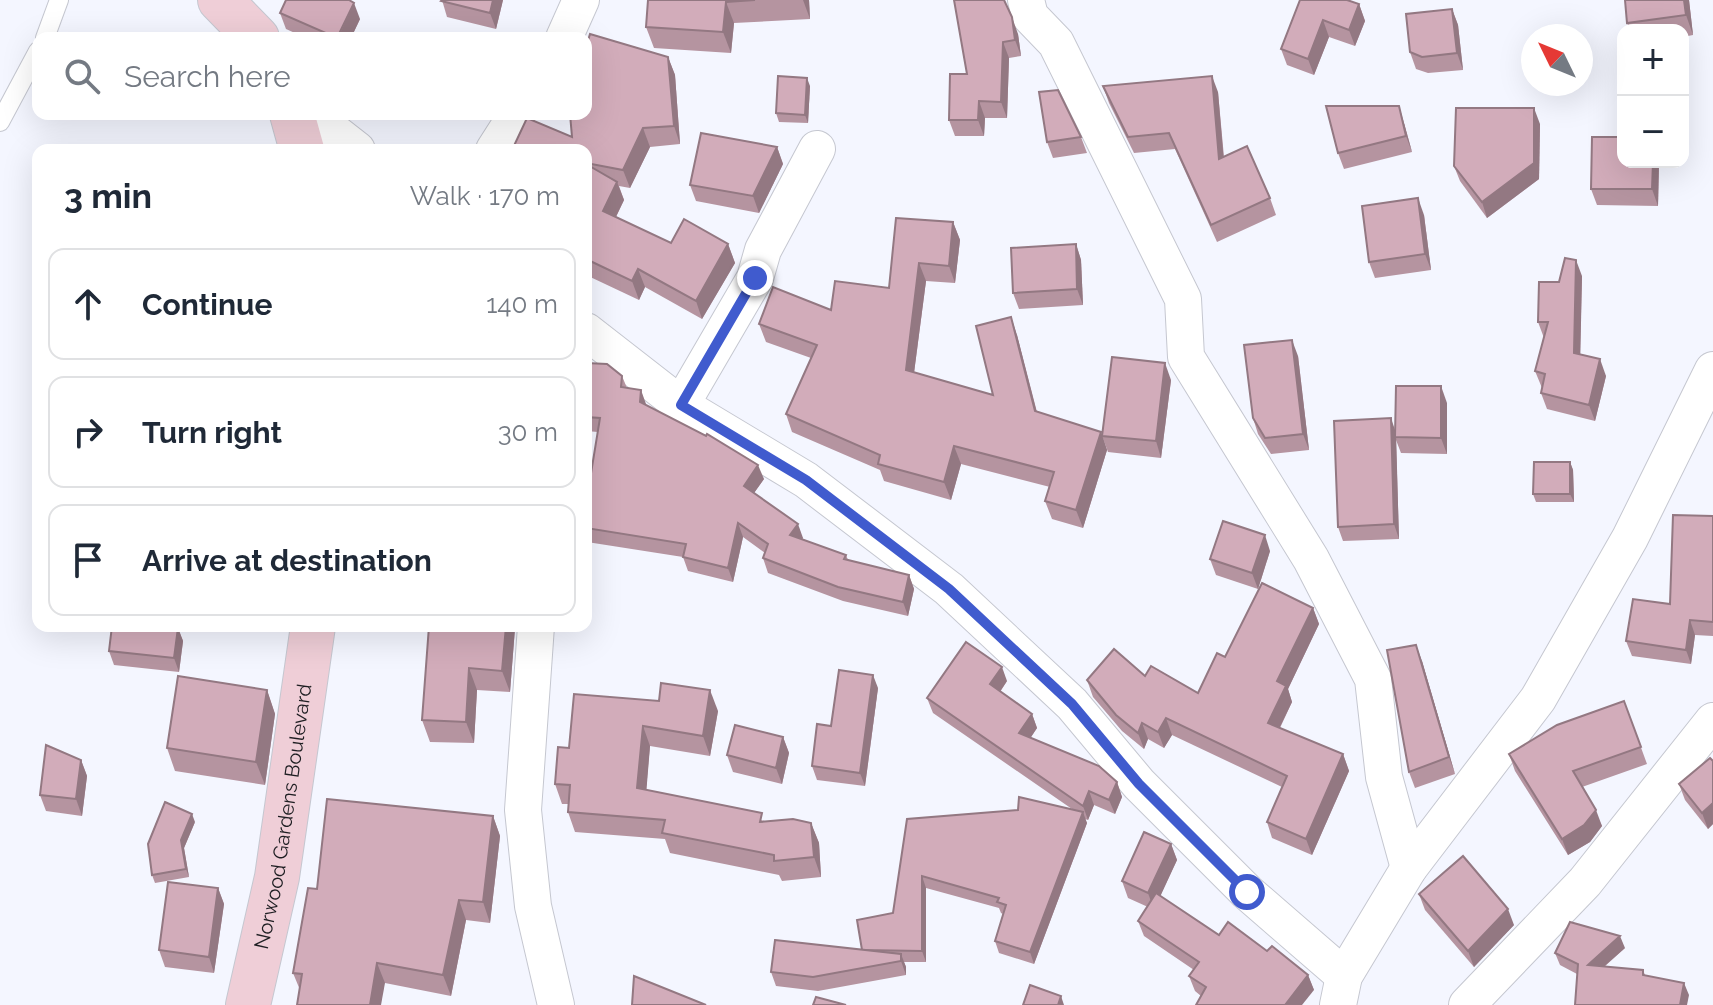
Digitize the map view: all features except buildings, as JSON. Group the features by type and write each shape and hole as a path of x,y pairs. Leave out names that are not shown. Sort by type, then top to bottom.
{"street":[{"path":"567,32 581,0"},
{"path":"1026,0 1030,16 1056,43 1183,299 1186,357 1311,559 1373,679 1384,777 1409,868"},
{"path":"226,1 252,32"},
{"path":"294,120 300,144"},
{"path":"319,120 349,144"},
{"path":"498,144 513,120"},
{"path":"681,405 755,278 763,250 817,149"},
{"path":"592,336 681,405 806,480 949,589 1072,704 1139,784 1341,990 1409,868 1538,699 1630,538 1713,370"},
{"name":"Norwood Gardens Boulevard","path":"248,1005 277,877 312,632"},
{"path":"536,632 523,810 533,906 556,1005"},
{"path":"1467,1005 1585,882 1713,721"}],"lane":[{"path":"47,32 59,0"},
{"path":"0,122 32,62"}],"route":[{"path":"755,278 681,405 806,480 949,589 1072,704 1139,784 1247,892"}]}
